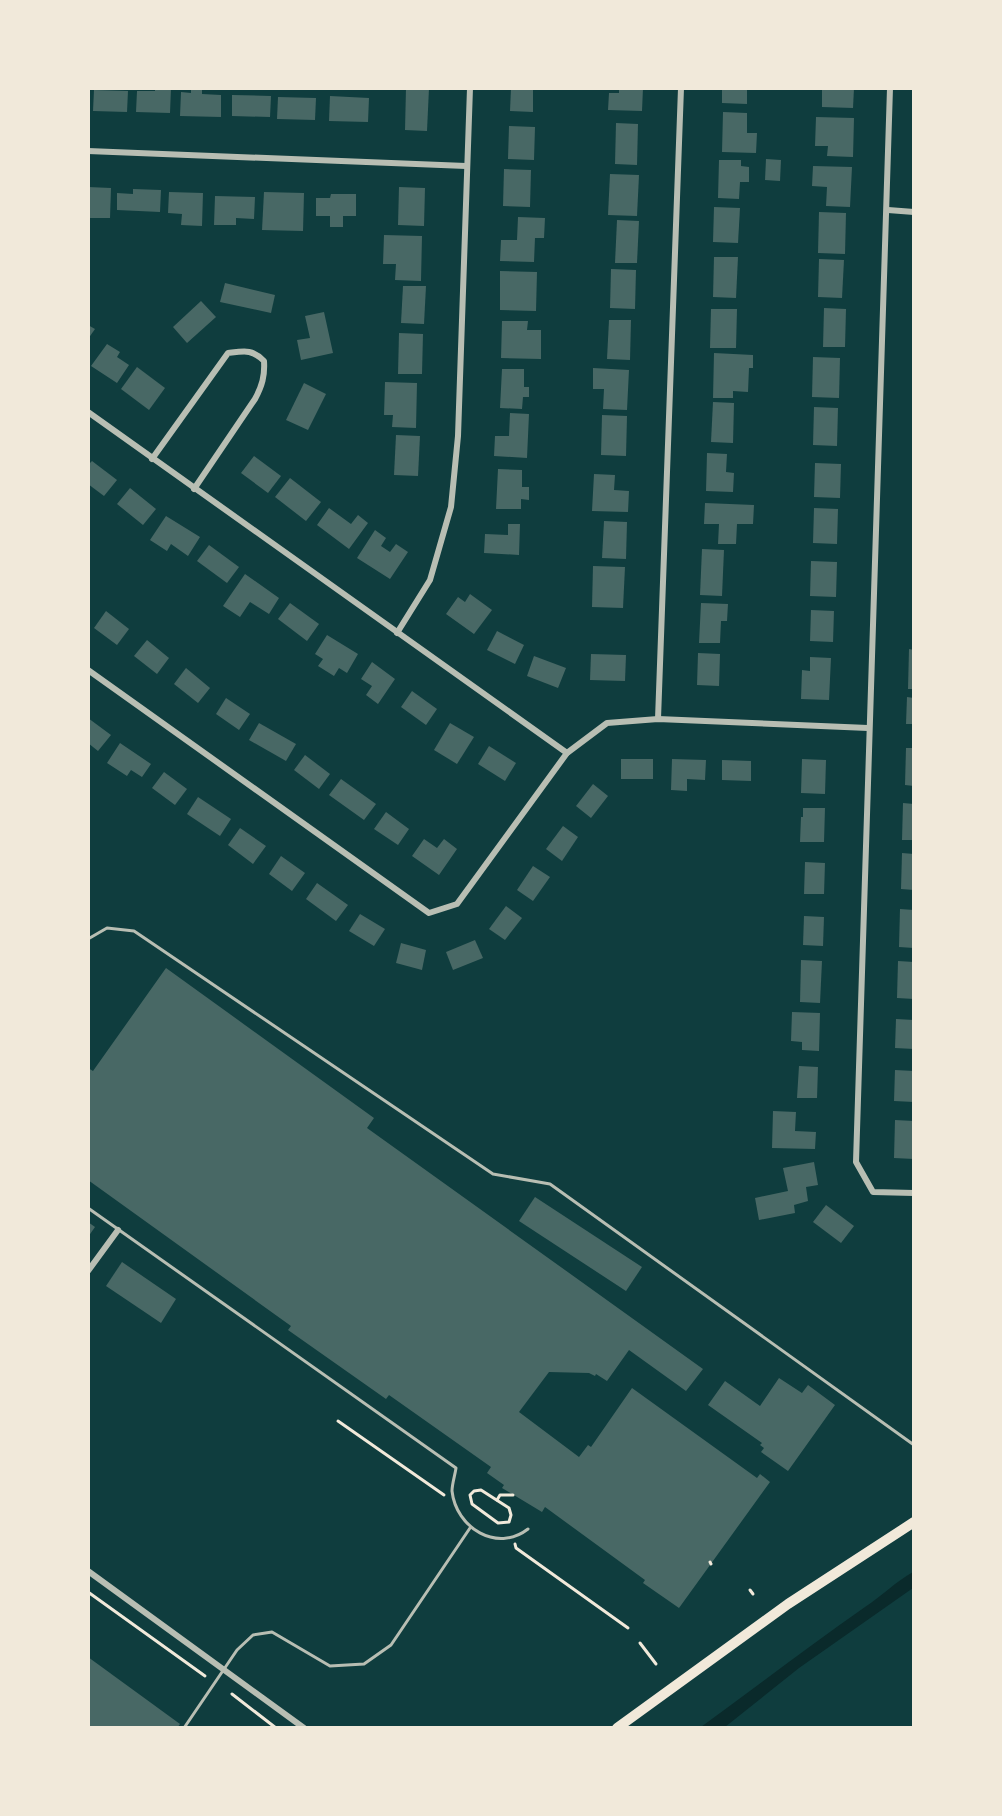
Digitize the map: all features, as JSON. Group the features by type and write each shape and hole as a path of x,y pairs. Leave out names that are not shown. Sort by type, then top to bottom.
{"main road":[{"path":"617,1728 752,1629 914,1522"}],"street":[{"path":"397,633 430,580 451,507 459,435 470,88"},
{"path":"658,719 681,88"},
{"path":"890,88 888,210 868,728 856,1162 873,1191 914,1193"},
{"path":"88,151 466,166"},
{"path":"888,210 914,212"},
{"path":"152,459 228,353 244,351 256,353 264,362 265,375 261,387 194,489"},
{"path":"88,412 567,753"},
{"path":"88,670 429,913 457,904 567,753 606,723 658,719 868,728"},
{"path":"88,1271 118,1230"},
{"path":"88,1571 304,1728"}],"lane":[{"path":"88,939 107,928 134,931 493,1174 550,1184 914,1445"},
{"path":"88,1208 456,1468 452,1491 458,1508 470,1528 496,1539 512,1537 528,1528"},
{"path":"184,1728 237,1650 253,1635 272,1632 330,1666 364,1664 391,1645 470,1528"}],"path":[{"path":"338,1421 442,1495 470,1498"},
{"path":"481,1490 497,1500 511,1511 510,1519 506,1523 498,1523 472,1504 470,1498 474,1491 481,1490"},
{"path":"497,1500 500,1495 513,1495"},
{"path":"506,1523 516,1548 628,1628"},
{"path":"750,1590 753,1594"},
{"path":"88,1592 205,1676"},
{"path":"640,1643 656,1664"},
{"path":"232,1694 276,1728"}],"water":[{"path":"913,1572 913,1588 799,1668 725,1727 701,1727 900,1580"}],"building":[{"path":"155,88 171,88 170,113 136,112 137,91 155,91"},
{"path":"191,88 202,88 202,94 221,95 221,117 180,116 181,92 191,93"},
{"path":"406,88 429,88 427,131 405,130"},
{"path":"511,88 533,88 533,112 510,111"},
{"path":"619,88 643,88 642,111 608,110 609,93 619,93"},
{"path":"722,88 747,88 747,104 722,103"},
{"path":"822,88 854,88 853,108 822,107"},
{"path":"94,90 128,91 127,112 93,111"},
{"path":"232,95 271,96 270,117 232,116"},
{"path":"330,96 369,98 368,122 329,121"},
{"path":"278,97 316,98 315,120 277,119"},
{"path":"723,112 747,113 747,133 757,133 756,153 722,152"},
{"path":"816,117 854,118 853,157 827,156 828,146 815,146"},
{"path":"616,123 638,124 637,165 615,164"},
{"path":"509,126 535,127 534,160 508,159"},
{"path":"766,159 781,160 780,181 765,180"},
{"path":"719,160 741,160 741,166 749,167 749,182 740,182 739,199 718,198"},
{"path":"813,166 852,167 850,207 826,206 827,187 812,186"},
{"path":"504,169 531,170 530,207 503,206"},
{"path":"610,174 639,175 637,216 608,215"},
{"path":"88,187 111,188 110,218 89,218"},
{"path":"399,187 425,188 424,226 398,225"},
{"path":"133,189 161,190 160,212 117,210 117,193 133,194"},
{"path":"169,192 203,193 202,226 181,225 182,214 168,213"},
{"path":"264,192 304,193 303,231 262,230"},
{"path":"331,194 356,194 356,216 343,216 343,227 330,227 330,216 316,216 316,198 330,198"},
{"path":"215,196 255,197 254,219 236,218 236,225 214,225"},
{"path":"714,207 740,208 738,243 713,242"},
{"path":"819,212 846,213 845,254 818,253"},
{"path":"518,217 545,218 544,238 535,238 534,262 500,261 501,240 517,240"},
{"path":"617,220 639,221 637,263 615,263"},
{"path":"384,235 422,236 421,281 395,280 396,264 383,264"},
{"path":"714,257 738,257 736,298 713,297"},
{"path":"819,259 844,260 842,298 818,297"},
{"path":"611,269 636,270 635,309 610,308"},
{"path":"500,271 537,272 536,311 500,310"},
{"path":"225,283 275,295 271,313 220,302"},
{"path":"403,286 426,286 424,324 401,323"},
{"path":"201,301 216,317 187,343 173,327"},
{"path":"824,308 846,309 845,347 823,347"},
{"path":"711,309 737,309 736,348 710,348"},
{"path":"324,312 333,353 301,360 297,340 310,338 305,316"},
{"path":"609,320 631,320 630,360 607,359"},
{"path":"502,321 528,321 527,330 541,330 541,359 501,358"},
{"path":"88,325 95,329 88,339"},
{"path":"399,333 423,334 422,374 398,374"},
{"path":"107,344 120,352 117,357 129,365 117,383 91,366"},
{"path":"714,353 753,355 753,368 749,368 748,392 733,391 733,398 713,398"},
{"path":"813,357 840,358 839,398 812,397"},
{"path":"137,367 165,388 149,410 121,389"},
{"path":"593,368 629,370 627,410 603,409 604,389 593,389"},
{"path":"502,369 524,369 524,387 529,387 529,397 523,397 522,409 500,408"},
{"path":"385,382 417,383 416,428 392,427 393,415 384,415"},
{"path":"304,383 326,394 308,430 286,420"},
{"path":"713,402 734,403 733,443 711,442"},
{"path":"814,407 838,408 837,446 813,445"},
{"path":"510,413 529,414 527,458 494,456 495,436 509,436"},
{"path":"602,415 627,416 626,456 601,455"},
{"path":"396,435 420,436 418,476 394,475"},
{"path":"707,453 727,454 726,472 734,473 733,492 706,491"},
{"path":"254,456 281,476 268,493 241,473"},
{"path":"92,461 117,480 104,496 88,484 88,465"},
{"path":"815,463 841,464 840,498 814,497"},
{"path":"498,469 522,470 522,487 529,487 529,500 521,499 521,509 496,509"},
{"path":"594,474 615,475 614,490 629,491 628,512 592,511"},
{"path":"290,478 321,502 306,521 275,497"},
{"path":"130,488 156,509 143,525 117,504"},
{"path":"705,503 754,505 753,524 737,524 736,544 718,544 719,524 704,524"},
{"path":"329,508 351,524 358,515 368,523 349,549 317,525"},
{"path":"814,508 838,509 837,544 813,543"},
{"path":"166,516 200,537 188,556 171,544 167,551 150,540"},
{"path":"604,521 627,522 626,559 602,558"},
{"path":"508,524 520,524 519,555 484,553 485,534 508,535"},
{"path":"375,530 386,538 381,546 390,552 396,544 408,552 390,579 357,558"},
{"path":"209,545 239,567 227,583 197,561"},
{"path":"702,549 724,550 722,596 700,595"},
{"path":"811,561 837,562 836,597 810,596"},
{"path":"593,566 625,567 623,608 592,607"},
{"path":"245,574 279,598 269,614 250,602 240,617 223,606"},
{"path":"470,594 492,610 474,634 446,614 458,597 465,602"},
{"path":"290,603 319,624 307,641 278,619"},
{"path":"701,603 728,604 727,621 721,621 720,643 699,643"},
{"path":"811,610 834,611 833,642 810,641"},
{"path":"106,611 129,629 117,645 94,628"},
{"path":"497,631 524,645 515,664 487,650"},
{"path":"327,635 358,654 347,673 339,668 334,676 318,666 323,659 315,654"},
{"path":"147,640 169,658 157,674 134,656"},
{"path":"909,649 914,650 914,689 908,689"},
{"path":"698,653 720,654 719,686 697,685"},
{"path":"591,654 626,655 625,681 590,680"},
{"path":"534,656 566,668 558,688 527,676"},
{"path":"810,657 831,658 829,700 801,699 802,670 810,671"},
{"path":"372,662 395,679 378,704 366,695 372,686 361,679"},
{"path":"186,668 210,688 198,703 174,684"},
{"path":"412,691 437,709 426,725 401,707"},
{"path":"907,697 914,698 914,724 906,724"},
{"path":"226,698 250,714 239,730 216,714"},
{"path":"88,718 111,735 98,751 88,743"},
{"path":"259,723 296,744 286,761 249,740"},
{"path":"450,723 474,737 457,764 434,750"},
{"path":"120,743 151,764 142,777 131,770 127,776 107,763"},
{"path":"489,746 516,763 505,781 478,764"},
{"path":"906,748 914,748 914,786 905,785"},
{"path":"305,755 330,774 319,789 294,770"},
{"path":"621,759 653,759 653,779 621,779"},
{"path":"672,759 706,760 705,780 687,779 687,791 671,790"},
{"path":"802,759 826,760 825,794 801,793"},
{"path":"722,760 751,761 751,781 722,780"},
{"path":"164,772 187,789 175,805 152,788"},
{"path":"341,779 376,804 364,820 329,795"},
{"path":"593,784 608,796 591,818 576,806"},
{"path":"198,797 231,819 220,836 187,814"},
{"path":"903,803 914,804 914,840 902,840"},
{"path":"803,808 825,808 824,842 800,842"},
{"path":"386,812 409,829 398,845 374,829"},
{"path":"563,826 578,837 562,861 546,849"},
{"path":"240,828 266,846 253,864 228,845"},
{"path":"424,839 437,848 444,839 457,849 439,875 412,856"},
{"path":"902,853 914,854 914,890 901,889"},
{"path":"281,856 305,873 292,891 269,874"},
{"path":"805,862 825,863 824,894 804,894"},
{"path":"533,866 550,877 533,901 517,890"},
{"path":"317,883 348,905 336,921 306,899"},
{"path":"506,906 522,918 505,940 489,929"},
{"path":"900,909 914,910 914,948 899,947"},
{"path":"360,914 385,929 374,946 349,931"},
{"path":"804,916 824,917 823,946 803,945"},
{"path":"475,940 483,958 453,970 446,952"},
{"path":"401,943 426,950 422,970 396,963"},
{"path":"801,960 822,961 820,1003 800,1002"},
{"path":"898,961 914,962 914,999 897,998"},
{"path":"166,968 374,1118 367,1128 703,1369 686,1391 629,1350 607,1381 596,1374 595,1376 589,1373 549,1372 519,1412 579,1457 588,1445 591,1447 632,1388 757,1478 760,1474 770,1482 679,1608 643,1583 645,1580 545,1507 542,1512 502,1488 504,1485 487,1473 491,1467 389,1395 386,1399 288,1330 291,1326 88,1180 88,1068 93,1071"},
{"path":"792,1012 820,1013 819,1051 802,1050 802,1042 791,1041"},
{"path":"896,1019 914,1020 914,1049 895,1048"},
{"path":"799,1066 818,1067 817,1098 797,1098"},
{"path":"895,1070 914,1071 914,1102 894,1101"},
{"path":"773,1111 796,1112 795,1131 816,1132 815,1149 772,1148"},
{"path":"895,1120 914,1121 914,1159 894,1158"},
{"path":"814,1162 818,1185 806,1187 808,1201 794,1205 795,1213 759,1220 755,1198 788,1191 783,1168"},
{"path":"535,1197 642,1267 626,1291 519,1221"},
{"path":"826,1205 854,1226 841,1243 813,1222"},
{"path":"88,1222 95,1227 88,1237"},
{"path":"122,1262 176,1299 161,1323 106,1286"},
{"path":"779,1378 802,1393 808,1385 835,1405 788,1471 761,1452 764,1448 760,1445 762,1443 708,1405 725,1381 760,1406"},
{"path":"88,1657 180,1724 177,1728 88,1728"}]}
